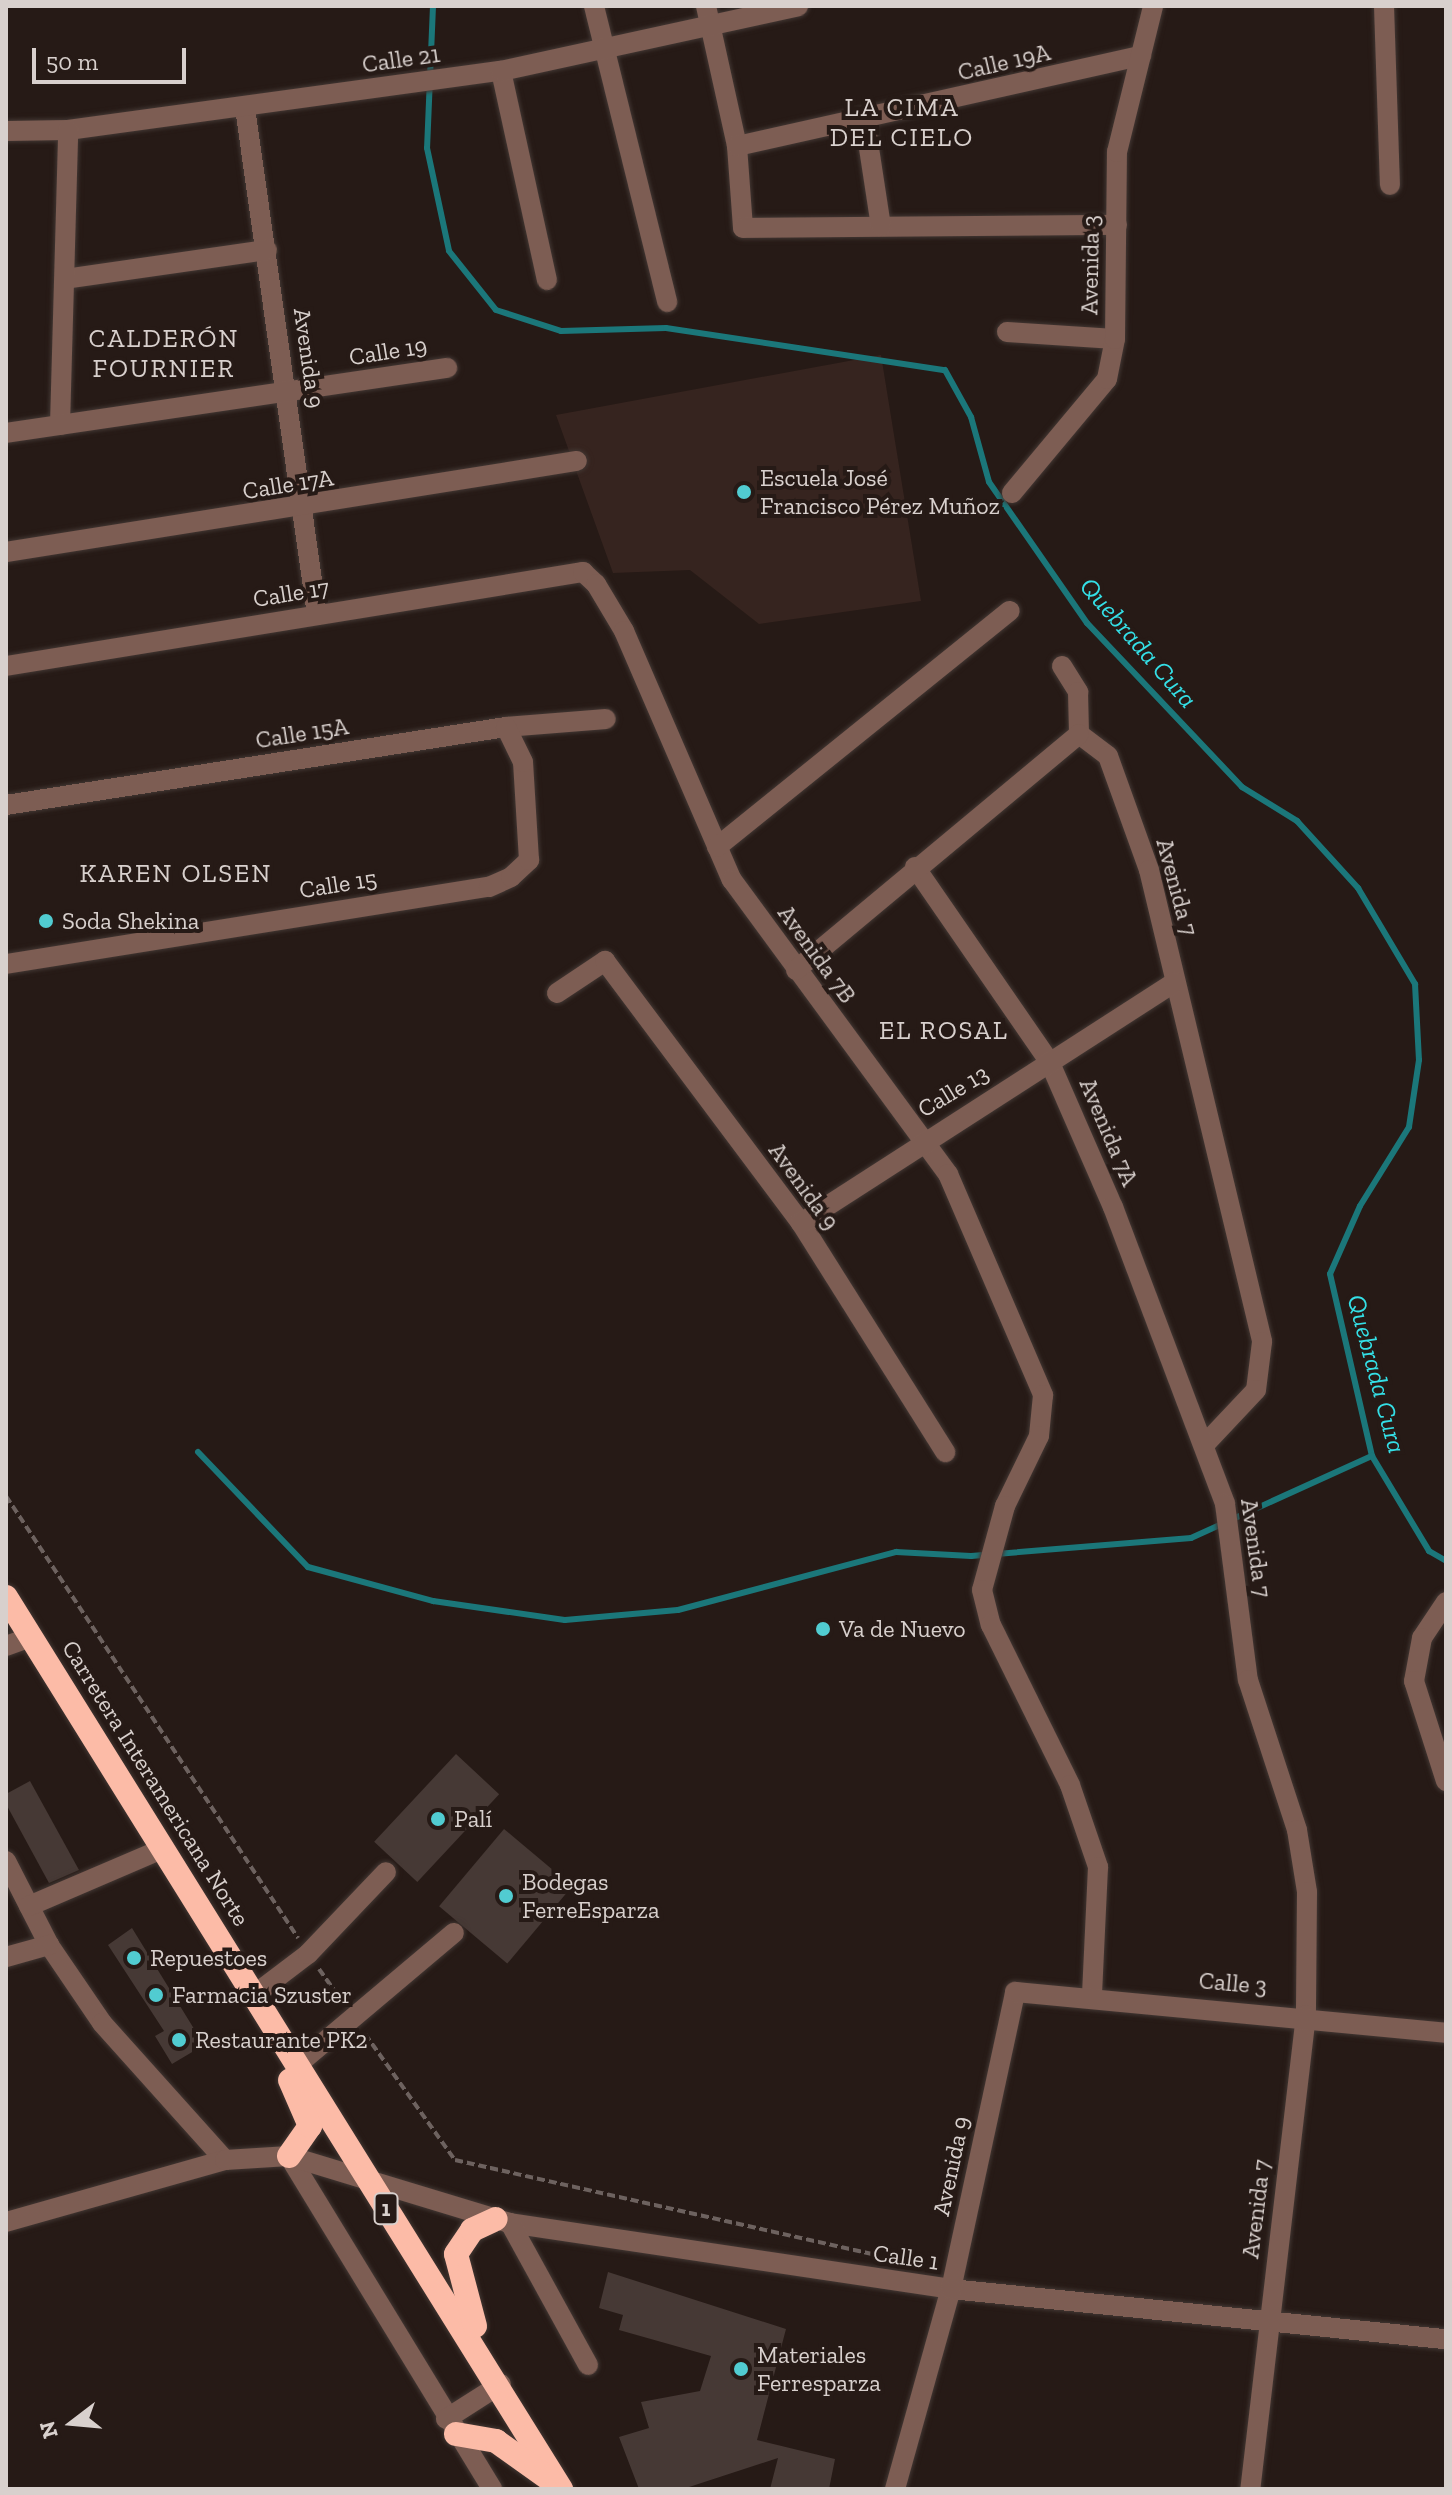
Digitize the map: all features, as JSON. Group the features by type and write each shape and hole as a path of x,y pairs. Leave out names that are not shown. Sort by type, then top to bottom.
{"highway":[{"name":"Carretera Interamericana Norte","path":"6,1597 367,2180 486,2359 561,2489"},
{"path":"226,1948 310,2126 289,2156"},
{"path":"486,2359 456,2254 472,2230 503,2221"},
{"path":"451,2426 496,2441 561,2489"}],"street":[{"path":"594,6 667,302"},
{"path":"706,6 737,146 743,228 1117,225"},
{"name":"Calle 21","path":"6,131 68,130 501,71 709,29 798,6"},
{"name":"Avenida 3","path":"1012,493 1107,379 1115,339 1117,152 1153,6"},
{"path":"1384,6 1390,185"},
{"name":"Calle 19A","path":"737,146 865,122 1141,56"},
{"path":"501,71 547,280"},
{"name":"Avenida 9","path":"245,108 305,509 317,615"},
{"path":"865,122 881,226"},
{"path":"60,425 68,130"},
{"path":"65,279 267,250"},
{"path":"1007,332 1115,339"},
{"name":"Calle 19","path":"6,433 288,394 447,368"},
{"name":"Calle 17A","path":"6,552 305,509 577,461"},
{"name":"Calle 17","path":"6,666 583,572"},
{"name":"Avenida 7B","path":"583,572 624,631 717,847 796,970 925,1139 948,1174 1043,1395 1039,1436 982,1571 991,1625 1070,1785 1098,1867 1092,1996"},
{"path":"717,847 1010,611"},
{"path":"796,970 915,867 1079,734 1078,692 1062,666"},
{"name":"Calle 15A","path":"6,805 506,727 606,719"},
{"name":"Calle 15","path":"6,964 489,887 529,860 523,762 506,727"},
{"name":"Avenida 7","path":"1079,734 1108,756 1149,870 1264,1367 1256,1390 1206,1443 1225,1504 1248,1680 1297,1830 1307,1892 1306,2015 1250,2489"},
{"name":"Avenida 7A","path":"915,867 1050,1063 1206,1443"},
{"name":"Avenida 9","path":"557,993 605,961 801,1223 945,1452"},
{"name":"Calle 13","path":"801,1223 925,1139 1174,983"},
{"path":"1446,1602 1422,1638 1414,1681 1446,1781"},
{"path":"6,1646 31,1637"},
{"path":"29,1906 164,1848"},
{"path":"6,1861 49,1945 134,2064 225,2160"},
{"path":"254,1995 308,1954 386,1872"},
{"path":"297,2065 454,1933"},
{"path":"6,1957 49,1945"},
{"name":"Avenida 9","path":"895,2489 951,2289 1015,1992"},
{"name":"Calle 3","path":"1015,1992 1306,2015 1446,2033"},
{"path":"6,2222 225,2160 289,2156 492,2489"},
{"name":"Calle 1","path":"289,2156 503,2221 951,2289 1446,2339"},
{"path":"503,2221 588,2365"},
{"path":"451,2426 501,2384"}],"path":[{"path":"717,2220 882,2257"}],"shaded area":[{"name":"Escuela José Francisco Pérez Muñoz","path":"881,355 921,601 759,624 690,570 613,573 556,415"}],"building":[{"name":"Palí","path":"456,1754 499,1794 417,1882 374,1842"},
{"path":"30,1781 79,1870 49,1883 6,1804 6,1794"},
{"name":"Bodegas FerreEsparza","path":"504,1829 572,1886 507,1964 439,1906"},
{"path":"132,1928 204,2045 172,2064 155,2036 164,2031 108,1945"},
{"name":"Materiales Ferresparza","path":"608,2272 786,2329 757,2440 835,2459 829,2489 770,2489 778,2458 683,2489 639,2489 619,2437 649,2428 641,2402 700,2391 711,2356 619,2330 623,2315 599,2308"}],"waterway":[{"name":"Quebrada Cura","path":"433,6 427,148 449,251 496,310 561,331 666,328 945,370 971,417 989,482 1087,623 1242,787 1297,821 1358,888 1415,984 1419,1060 1409,1127 1360,1206 1330,1274 1372,1456 1429,1551 1446,1561"},
{"path":"198,1452 308,1567 433,1601 565,1620 678,1610 896,1552 971,1556 1191,1538 1372,1456"}],"place":[{"name":"Escuela José Francisco Pérez Muñoz","path":"744,492"},
{"name":"Soda Shekina","path":"46,921"},
{"name":"Va de Nuevo","path":"823,1629"},
{"name":"Palí","path":"438,1819"},
{"name":"Bodegas FerreEsparza","path":"506,1896"},
{"name":"Repuestoes","path":"134,1958"},
{"name":"Farmacia Szuster","path":"156,1995"},
{"name":"Restaurante PK2","path":"179,2040"},
{"name":"Materiales Ferresparza","path":"741,2369"}],"district":[{"name":"LA CIMA DEL CIELO","path":"902,123"},
{"name":"CALDERÓN FOURNIER","path":"164,354"},
{"name":"KAREN OLSEN","path":"176,874"},
{"name":"EL ROSAL","path":"944,1031"}]}
